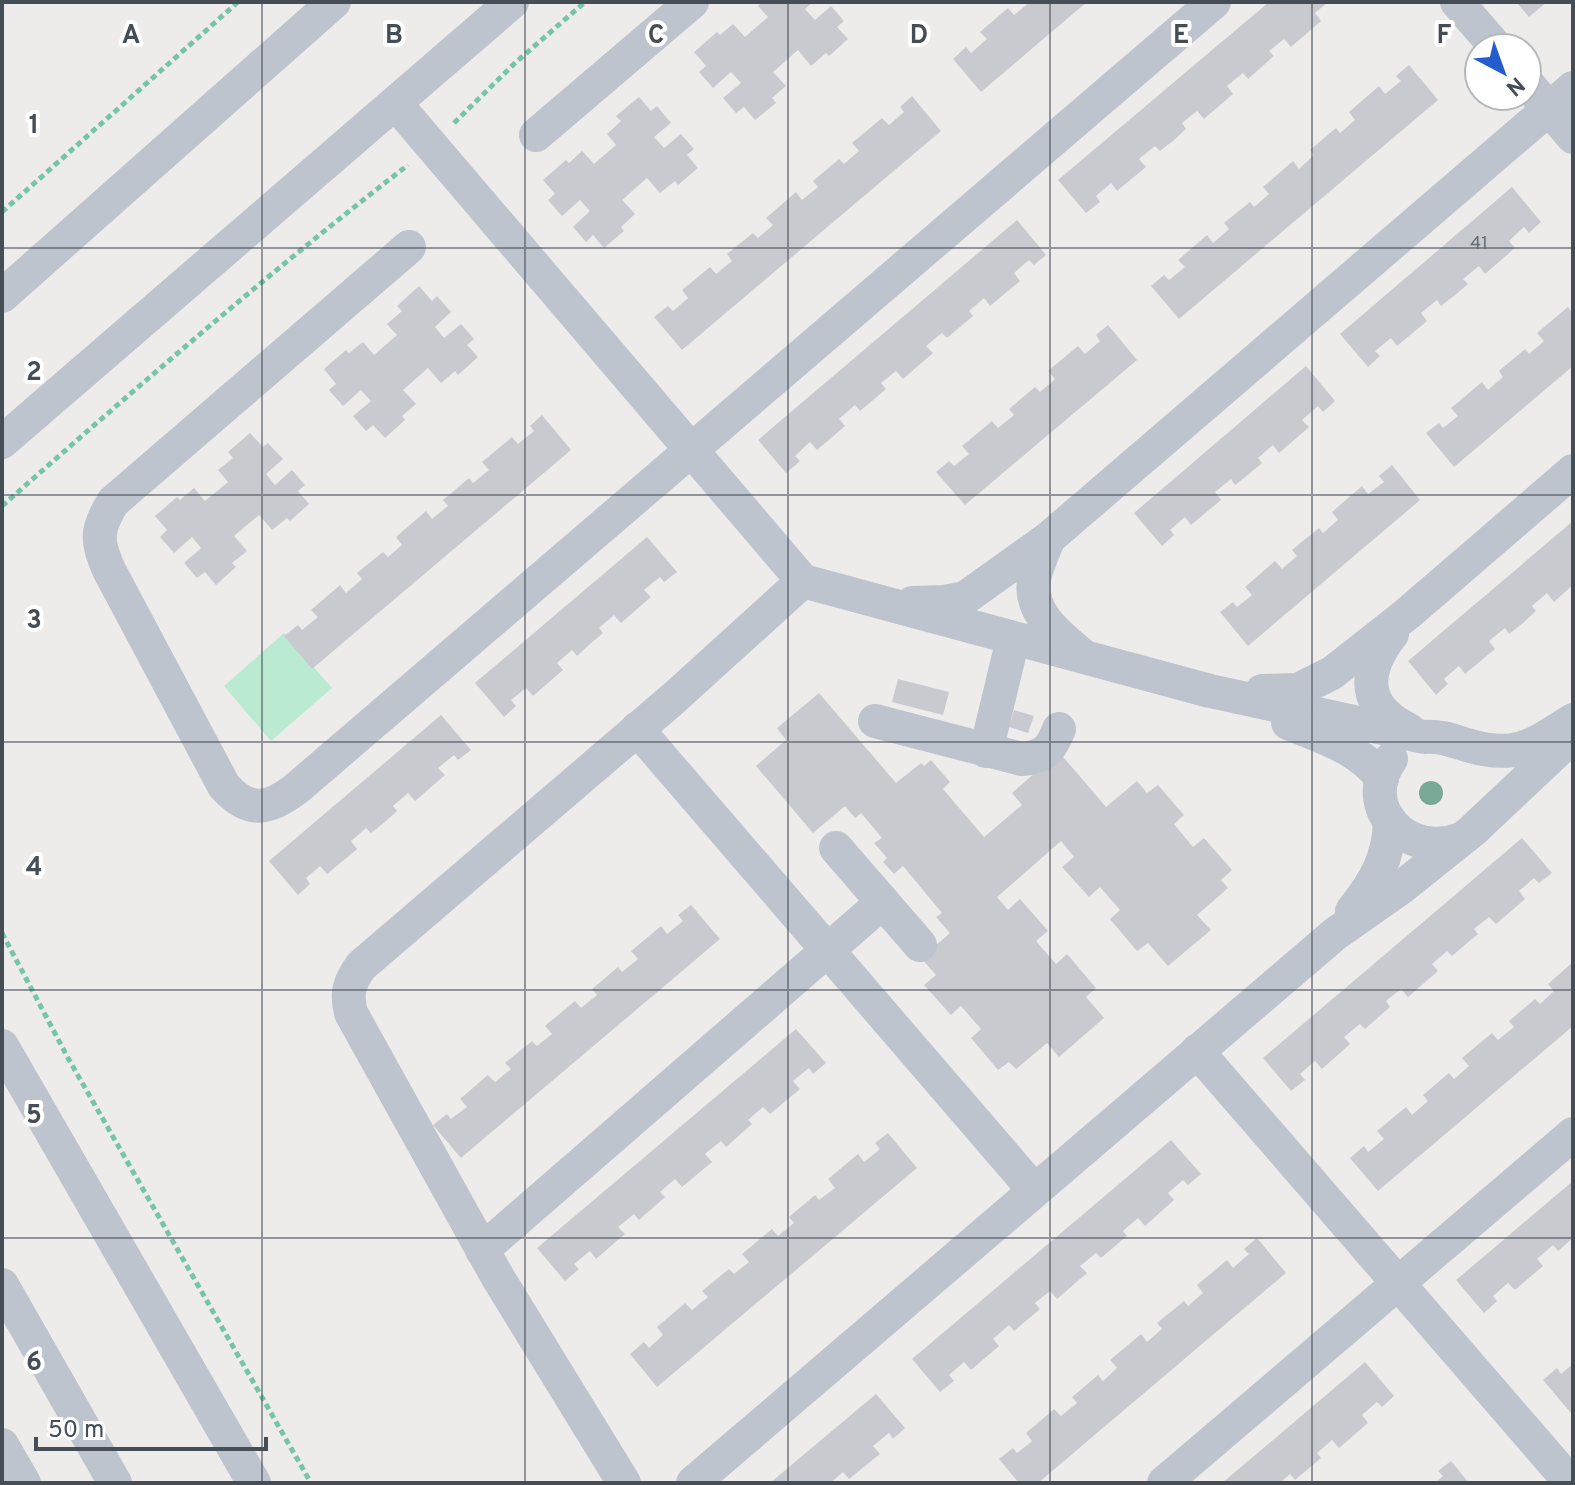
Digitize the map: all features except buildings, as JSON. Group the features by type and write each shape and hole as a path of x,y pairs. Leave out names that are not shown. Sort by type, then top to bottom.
{"street":[{"path":"2,442 512,2"},
{"path":"536,135 692,2"},
{"path":"409,247 113,502 103,518 98,540 109,570 224,786 232,795 254,806 272,805 284,799 1214,2"},
{"path":"1457,2 1483,32"},
{"path":"2,296 318,7"},
{"path":"886,604 965,598 1049,538 1561,98 1573,137"},
{"path":"396,104 803,581 1210,691 1424,737 1452,738 1493,751 1516,752 1536,744 1573,720"},
{"path":"1210,691 1298,690 1314,684 1407,614 1573,471"},
{"path":"1049,538 1034,577 1035,599 1041,617 1050,628 1084,657"},
{"path":"624,1483 482,1250 351,1013 347,996 350,981 361,966 637,729 803,581"},
{"path":"1407,614 1382,647 1372,665 1370,680 1373,696 1381,711 1402,727 1424,737"},
{"path":"986,751 1013,639"},
{"path":"1210,691 1350,749 1382,779"},
{"path":"875,721 1022,759 1039,757 1052,748 1059,729"},
{"path":"637,729 1034,1190"},
{"path":"693,1483 1335,934 1402,887 1471,830 1573,736"},
{"path":"1424,737 1397,752 1387,765 1382,779 1383,808 1401,834 1415,842 1432,846 1448,844 1471,830 1489,805 1487,771 1478,756 1465,744"},
{"path":"1335,934 1375,882 1383,866 1389,844 1390,821"},
{"path":"836,848 920,945"},
{"path":"482,1250 883,902"},
{"path":"2,1046 254,1483"},
{"path":"1197,1051 1571,1483"},
{"path":"1164,1483 1573,1134"},
{"path":"2,1285 115,1483"},
{"path":"2,1445 24,1483"}],"path":[{"path":"2,212 238,2"},
{"path":"2,506 273,272 433,145 515,63 585,2"},
{"path":"2,933 140,1188 311,1483"}],"green space":[{"path":"284,633 332,688 271,741 224,686"}]}
